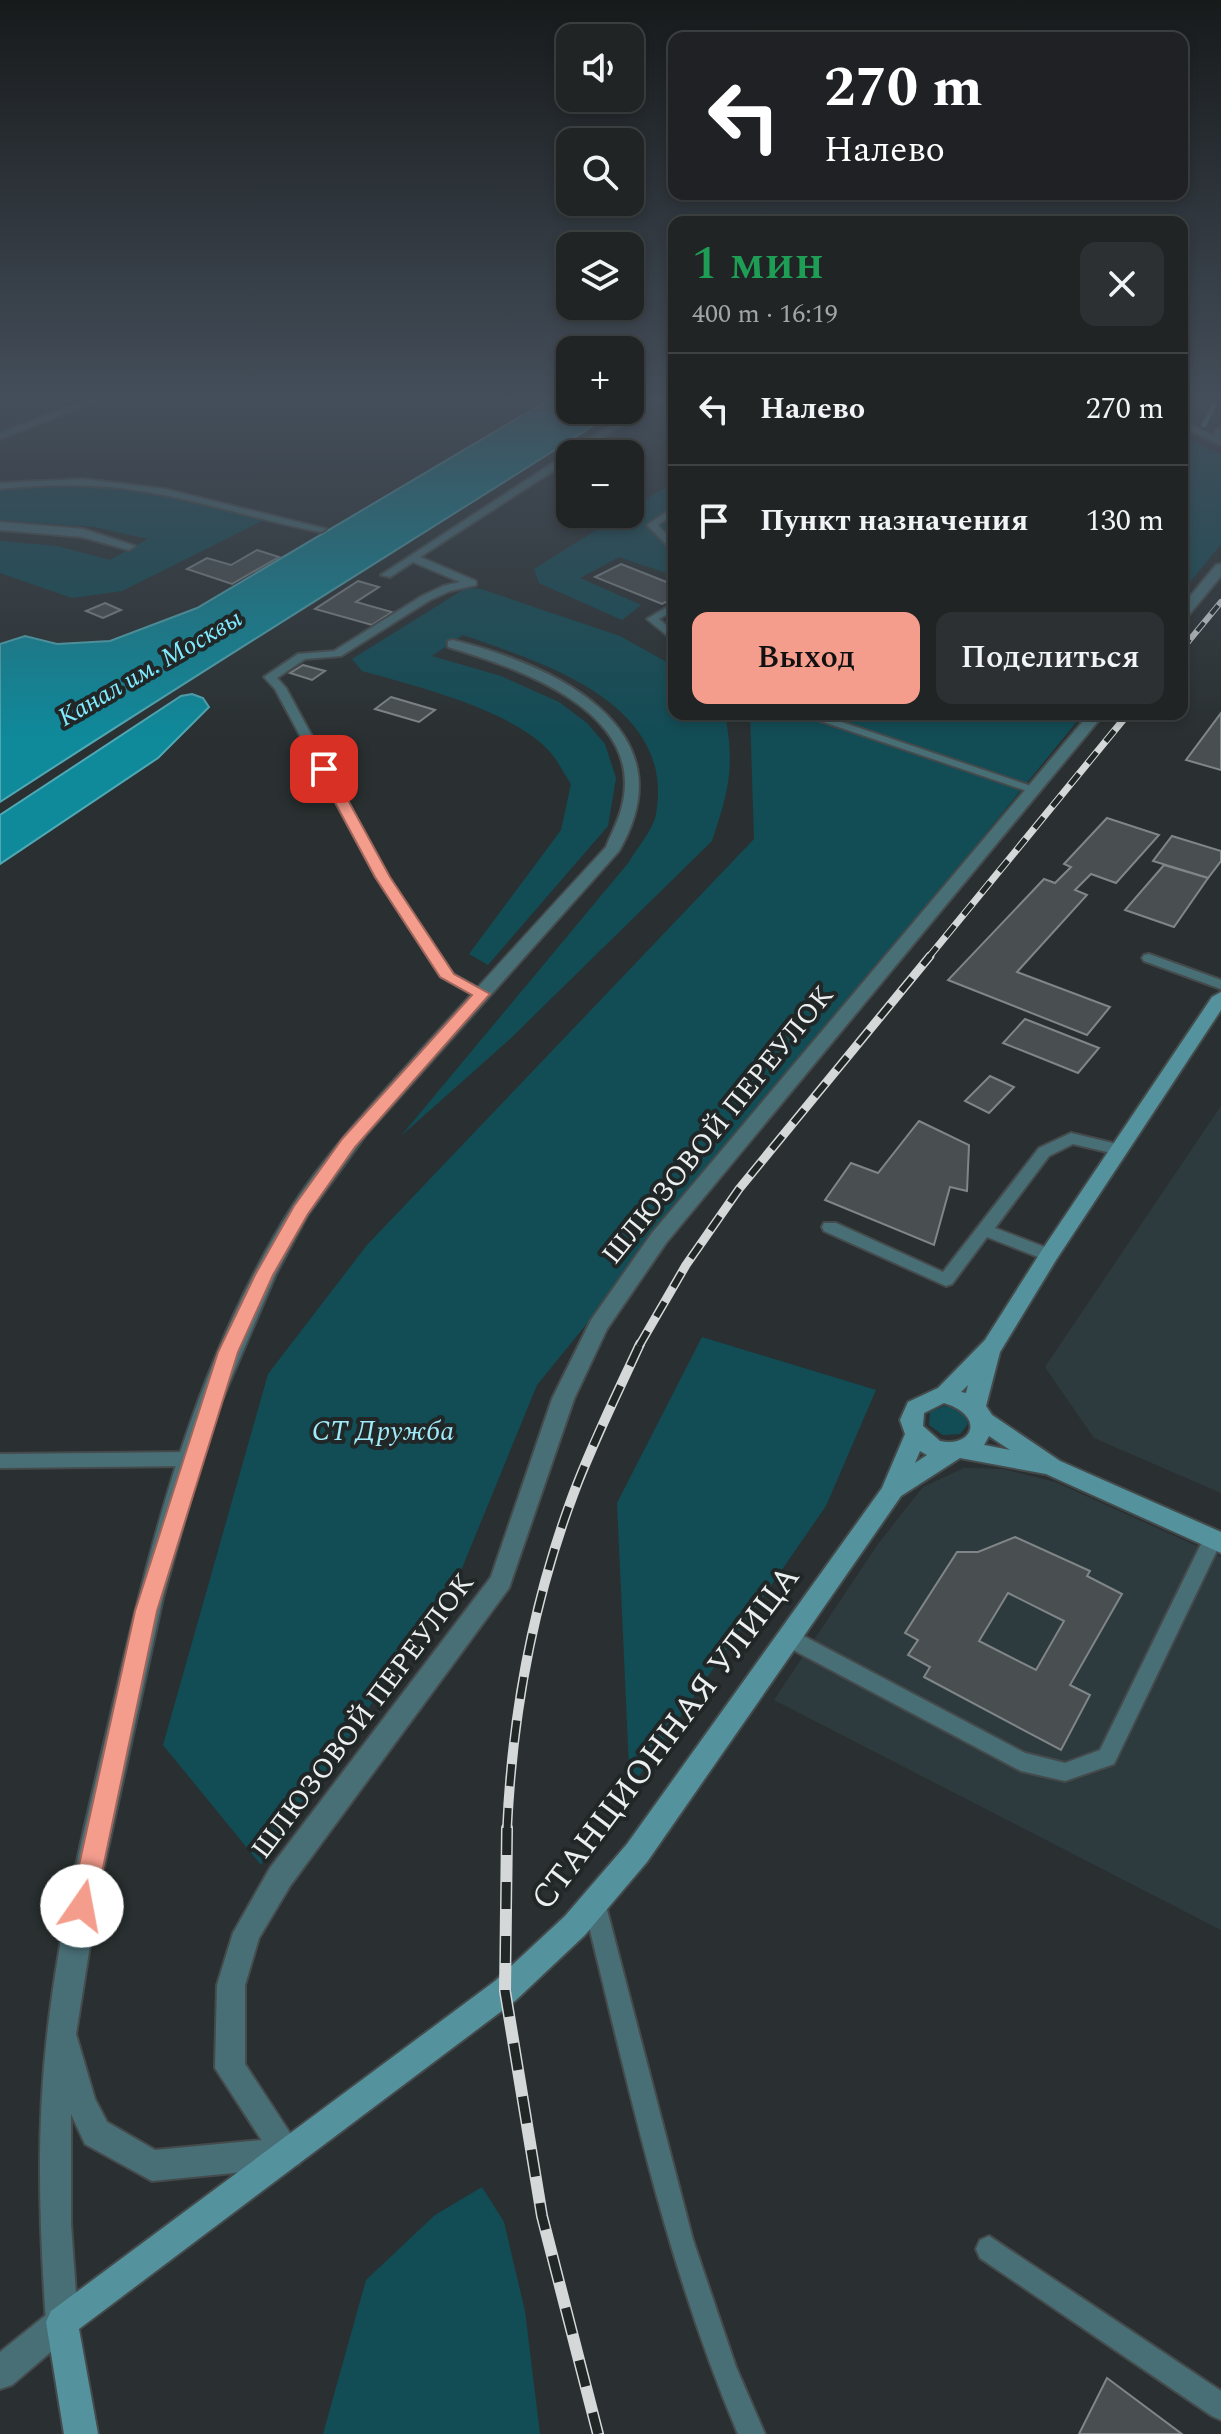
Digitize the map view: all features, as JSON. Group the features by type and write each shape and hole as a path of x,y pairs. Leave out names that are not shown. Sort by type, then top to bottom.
{"main road":[{"path":"956,1450 977,1441 983,1427 979,1414 979,1383 993,1346 1049,1255 1221,997"},
{"path":"944,1395 993,1346"},
{"path":"1052,1467 931,1446 916,1434 911,1418 913,1411 925,1399 944,1395 961,1399 1052,1467 1217,1541"},
{"name":"СТАНЦИОННАЯ УЛИЦА","path":"62,2322 505,1991 553,1951 595,1906 892,1492 916,1434"},
{"name":"СТАНЦИОННАЯ УЛИЦА","path":"892,1492 956,1450"},
{"path":"62,2322 81,2434"}],"street":[{"path":"0,526 83,533 129,546"},
{"path":"1188,607 1221,568"},
{"path":"0,2373 62,2322 55,2237 54,2146 63,2033 82,1906 146,1611 228,1352 264,1275 301,1210 349,1143 613,848 628,823 634,800 628,756 602,714 537,671 502,657 453,644"},
{"name":"ШЛЮЗОВОЙ ПЕРЕУЛОК","path":"288,2153 230,2068 231,1985 247,1933 280,1877 501,1581 563,1399 598,1326 659,1238 1092,720"},
{"path":"63,2033 81,2103 96,2133 152,2166 288,2153"}],"lane":[{"path":"238,513 321,529"},
{"path":"386,575 483,513"},
{"path":"668,514 652,525 668,542"},
{"path":"413,558 472,583 447,588 426,598 337,654 302,656 270,677 280,688 382,877 448,977 482,994"},
{"path":"668,610 652,619 668,633"},
{"path":"824,720 1034,789"},
{"path":"1149,958 1221,985"},
{"path":"830,1227 946,1280 1044,1152 1071,1138 1120,1150"},
{"path":"984,1230 1049,1255"},
{"path":"0,1461 192,1459"},
{"path":"789,1638 1021,1762 1065,1772 1107,1757 1217,1541"},
{"path":"595,1906 685,2259 727,2381 752,2434"},
{"path":"989,2249 1221,2407"}],"shaded area":[{"path":"1221,1106 1221,1493 1094,1438 1045,1367"},
{"path":"964,1468 1003,1469 1055,1482 1221,1557 1221,1930 774,1700 878,1544 923,1487"}],"green space":[{"path":"0,513 253,513 270,517 122,591 72,598 0,573 0,541 57,546 110,560 148,539 94,527 0,520"},
{"path":"644,513 668,513 668,572 619,557 580,578 641,605 622,620 539,583 534,569 600,528 644,528"},
{"path":"1188,513 1221,513 1221,544 1188,585"},
{"path":"466,588 481,589 620,636 668,663 668,720 726,720 730,749 729,778 712,841 510,1039 401,1136 629,862 656,814 657,776 646,743 625,716 597,693 565,675 463,635 432,656 501,676 559,702 587,723 605,744 616,778 608,826 488,965 469,954 561,830 571,784 550,752 513,724 462,701 362,671 352,659"},
{"name":"СТ Дружба","path":"750,720 1078,720 537,1385 458,1578 261,1865 163,1745 268,1374 367,1245 754,839"},
{"path":"702,1337 876,1390 826,1506 630,1789 617,1503"},
{"path":"944,1406 964,1416 968,1424 960,1434 943,1435 929,1425 930,1412"},
{"path":"482,2187 504,2222 525,2311 540,2434 323,2434 366,2280 435,2215"}],"water":[{"name":"Канал им. Москвы","path":"358,513 455,513 0,802 0,644 25,636 57,644 110,641 197,608"},
{"path":"192,694 203,698 209,707 158,758 0,864 0,815 181,696"}],"building":[{"path":"257,550 279,557 232,584 187,569 207,558 231,565"},
{"path":"621,564 668,583 668,601 662,604 595,577"},
{"path":"358,581 379,587 356,602 392,612 372,625 315,609"},
{"path":"105,603 121,610 103,618 86,611"},
{"path":"303,665 325,671 312,680 290,673"},
{"path":"391,697 435,710 419,722 375,709"},
{"path":"1221,713 1221,770 1186,760"},
{"path":"1107,818 1159,835 1116,883 1091,874 1075,890 1087,895 1017,972 1110,1007 1087,1035 948,980 1044,879 1055,883 1071,867 1064,864"},
{"path":"1172,836 1221,851 1221,861 1208,878 1153,861"},
{"path":"1164,865 1208,878 1174,927 1125,910"},
{"path":"1025,1019 1099,1048 1078,1073 1003,1043"},
{"path":"990,1076 1014,1087 989,1113 965,1101"},
{"path":"919,1121 969,1145 967,1191 950,1187 934,1245 825,1200 851,1163 878,1173"},
{"path":"1015,1537 1090,1571 1087,1576 1122,1594 1070,1685 1090,1695 1061,1750 924,1677 930,1667 908,1655 918,1640 905,1633 957,1552 978,1552","holes":["1008,1593 1064,1621 1036,1670 979,1641"]},
{"path":"1107,2378 1182,2434 1079,2434"}],"railway":[{"path":"1188,642 1221,602"},
{"path":"928,958 1123,720"},
{"path":"639,1345 686,1265 739,1189 930,956"},
{"path":"507,1830 520,1702 547,1576 580,1476 639,1345"},
{"path":"507,1828 505,1991 542,2216 598,2434"}],"route":[{"path":"82,1906 146,1611 228,1352 264,1275 301,1210 349,1143 482,994 448,977 382,877 324,769"}]}
